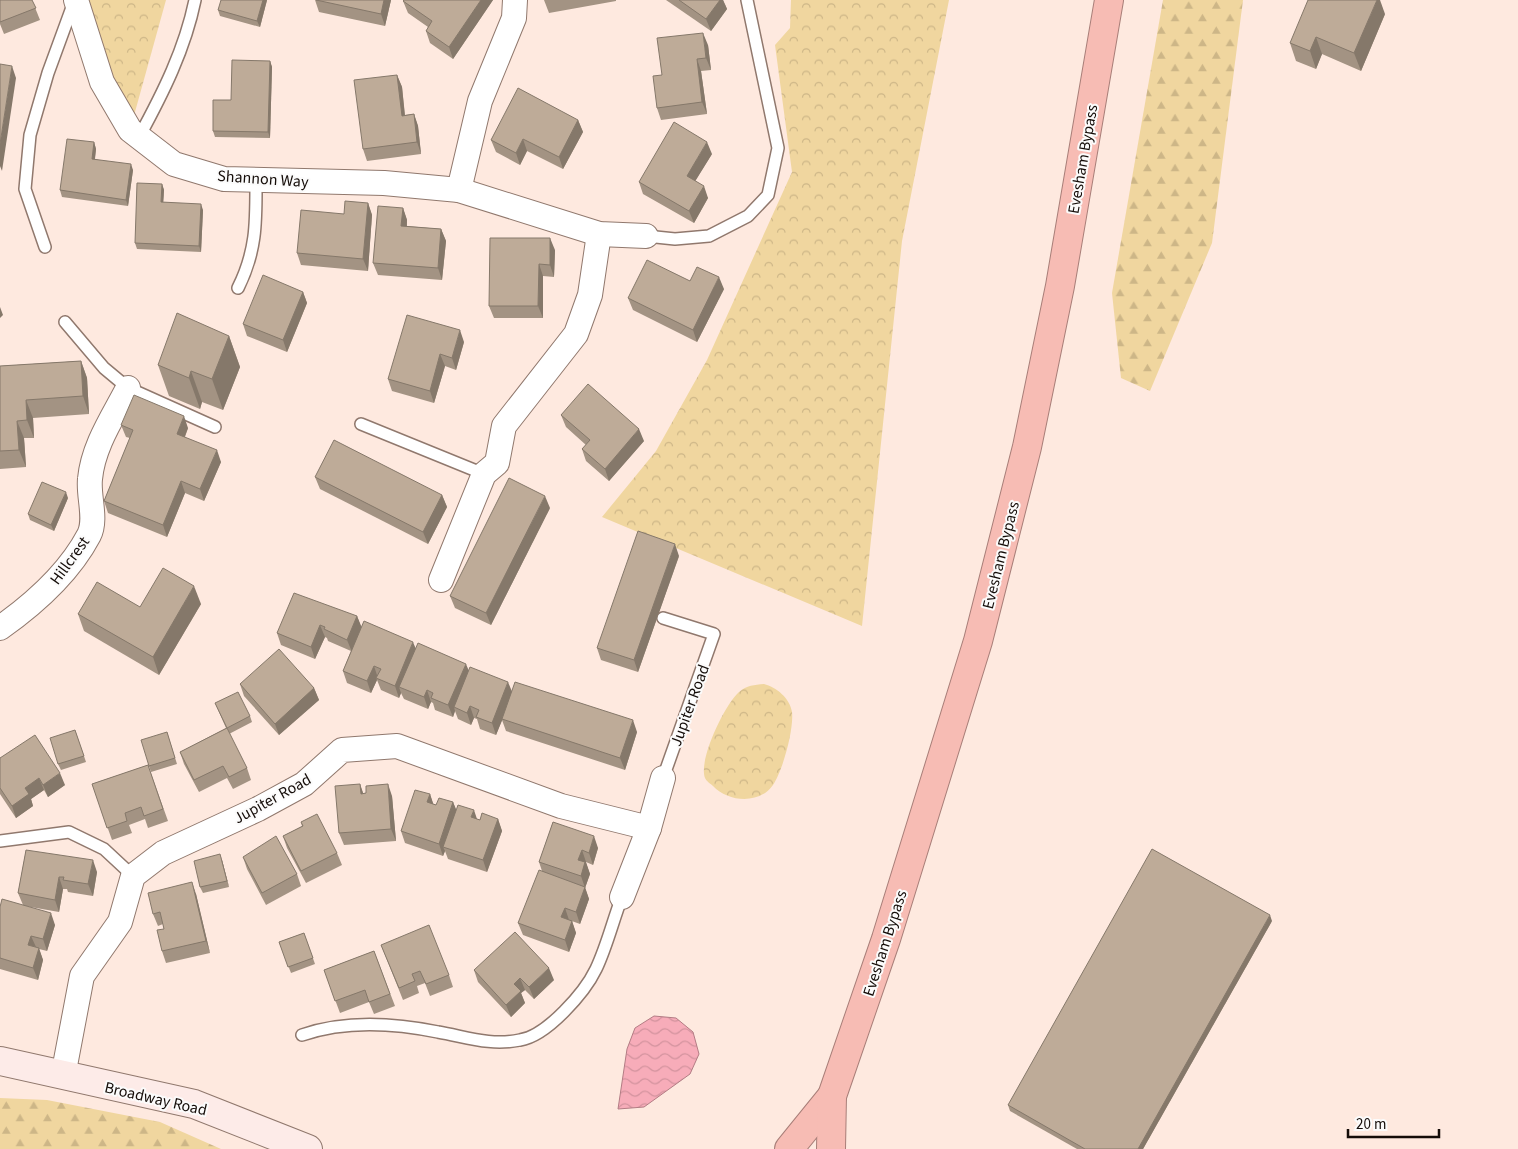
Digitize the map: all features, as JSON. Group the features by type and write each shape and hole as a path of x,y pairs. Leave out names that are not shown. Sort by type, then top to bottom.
{"highway":[{"name":"Evesham Bypass","path":"832,1149 832,1096 889,930 980,632 1027,447 1060,286 1109,0"},
{"name":"Evesham Bypass","path":"789,1149 832,1096"}],"street":[{"name":"Shannon Way","path":"75,0 102,82 130,130 174,164 224,179 384,183 459,190 598,234 646,236"},
{"path":"459,190 480,101 514,18 515,0"},
{"path":"442,580 484,474 497,463 504,426 576,334 590,295 598,234"},
{"name":"Hillcrest","path":"0,628 22,613 58,580 90,534 92,500 90,480 97,448 128,388"},
{"name":"Jupiter Road","path":"133,876 164,853 304,784 342,750 397,746 561,806 649,828"},
{"name":"Jupiter Road","path":"622,897 649,828 663,778"},
{"path":"62,1076 82,976 120,922 133,876"},
{"name":"Broadway Road","path":"0,1061 194,1104 308,1149"}],"lane":[{"path":"45,246 25,189 30,135 48,73 75,0"},
{"path":"139,137 162,94 189,29 195,0"},
{"path":"646,236 674,239 709,236 748,216 768,194 778,148 747,0"},
{"path":"238,288 249,266 255,230 256,180"},
{"path":"65,322 104,368 128,388 215,427"},
{"path":"361,424 484,474"},
{"name":"Jupiter Road","path":"663,618 714,634 663,778"},
{"path":"0,841 69,832 104,849 133,876"},
{"path":"302,1035 324,1027 381,1024 437,1032 480,1042 522,1040 559,1020 596,970 622,897"}],"green space":[{"path":"76,0 166,0 130,130"},
{"path":"791,0 949,0 902,241 862,626 602,517 656,451 707,360 792,172 775,45 790,28"},
{"path":"1163,0 1243,0 1212,243 1150,391 1121,378 1112,293"},
{"path":"764,684 782,694 791,707 792,719 787,749 777,778 767,791 760,796 752,798 735,798 719,791 706,779 704,770 705,759 714,733 733,698 745,688"},
{"path":"0,1098 47,1100 160,1122 221,1149 0,1149"}],"water":[{"path":"654,1016 676,1018 693,1032 699,1054 690,1074 644,1107 618,1109 627,1049 635,1028"}],"building":[{"path":"0,0 32,0 36,8 0,22"},
{"path":"221,0 263,0 257,21 218,10"},
{"path":"316,0 384,0 381,14"},
{"path":"404,0 481,0 449,47 426,31 432,21"},
{"path":"679,0 720,0 706,19"},
{"path":"1308,0 1377,0 1354,53 1316,37 1310,51 1290,43"},
{"path":"703,33 706,58 697,59 702,102 657,108 653,76 662,75 657,38"},
{"path":"232,60 270,61 268,132 213,131 213,100 231,100"},
{"path":"0,64 12,66 0,144"},
{"path":"397,75 402,116 414,114 417,142 363,149 354,80"},
{"path":"518,88 578,120 559,157 523,139 516,153 491,140"},
{"path":"674,122 707,142 687,176 704,186 689,211 639,182"},
{"path":"67,139 94,142 92,159 131,164 126,200 60,190"},
{"path":"137,183 162,184 161,202 201,204 199,246 135,243"},
{"path":"345,201 368,203 363,259 297,253 301,210 344,214"},
{"path":"378,206 403,208 401,226 441,229 438,268 373,263"},
{"path":"490,238 550,238 550,265 539,264 538,306 489,306"},
{"path":"647,260 690,281 697,267 719,277 693,330 628,298"},
{"path":"263,275 303,292 283,340 243,324"},
{"path":"177,313 229,336 212,379 191,371 189,378 158,365"},
{"path":"407,315 460,330 452,358 440,354 430,391 388,379"},
{"path":"81,361 83,396 26,400 27,420 17,421 19,450 0,451 0,366"},
{"path":"588,384 639,429 605,469 582,449 590,440 561,415"},
{"path":"134,395 184,416 177,434 217,450 200,489 181,481 163,525 104,501 133,430 121,425"},
{"path":"334,440 442,495 423,532 315,477"},
{"path":"509,478 545,496 486,613 450,596"},
{"path":"42,482 66,492 51,525 28,514"},
{"path":"638,531 675,544 634,660 597,648"},
{"path":"163,568 194,586 153,657 78,614 97,582 140,607"},
{"path":"294,593 357,616 347,640 324,629 325,627 320,625 311,647 277,633"},
{"path":"364,621 413,642 395,686 376,678 381,669 374,666 367,681 343,671"},
{"path":"418,643 466,664 448,705 431,698 433,693 427,690 424,697 399,687"},
{"path":"279,649 314,688 275,724 240,684"},
{"path":"470,667 508,682 492,723 476,717 479,710 470,706 467,713 454,707"},
{"path":"515,682 633,720 620,758 502,719"},
{"path":"238,692 250,716 227,728 215,703"},
{"path":"227,728 247,768 229,777 223,766 194,780 180,752"},
{"path":"75,730 84,756 58,764 50,738"},
{"path":"167,732 175,758 149,766 141,740"},
{"path":"35,735 60,773 43,785 39,778 25,788 29,794 12,806 0,788 0,758"},
{"path":"148,765 163,809 144,816 141,807 125,813 127,821 107,828 92,784"},
{"path":"360,784 361,794 366,793 366,786 388,784 391,829 339,833 335,786"},
{"path":"415,790 430,794 427,802 436,805 439,798 453,802 439,844 401,831"},
{"path":"458,805 474,810 471,817 480,820 482,813 498,819 483,860 443,847"},
{"path":"317,814 337,853 301,871 283,836 303,826 301,822"},
{"path":"553,822 594,836 589,853 582,850 578,860 585,862 581,876 539,862"},
{"path":"276,836 297,874 262,893 243,857"},
{"path":"1152,849 1270,915 1138,1149 1085,1149 1008,1105"},
{"path":"26,850 93,860 88,884 63,880 64,877 59,877 55,900 18,893"},
{"path":"220,854 227,881 200,887 194,861"},
{"path":"539,870 585,887 576,912 565,908 561,917 572,921 565,940 518,923"},
{"path":"192,882 206,941 162,951 157,930 164,929 160,912 153,914 148,893"},
{"path":"2,899 51,913 43,939 31,936 28,945 39,948 33,968 0,958 0,907"},
{"path":"429,925 449,975 426,984 420,971 412,974 415,981 399,988 381,945"},
{"path":"515,932 549,968 529,987 520,978 514,984 521,991 506,1005 474,970"},
{"path":"304,933 313,958 288,967 279,942"},
{"path":"374,951 390,994 369,1002 365,990 335,1001 324,970"}]}
